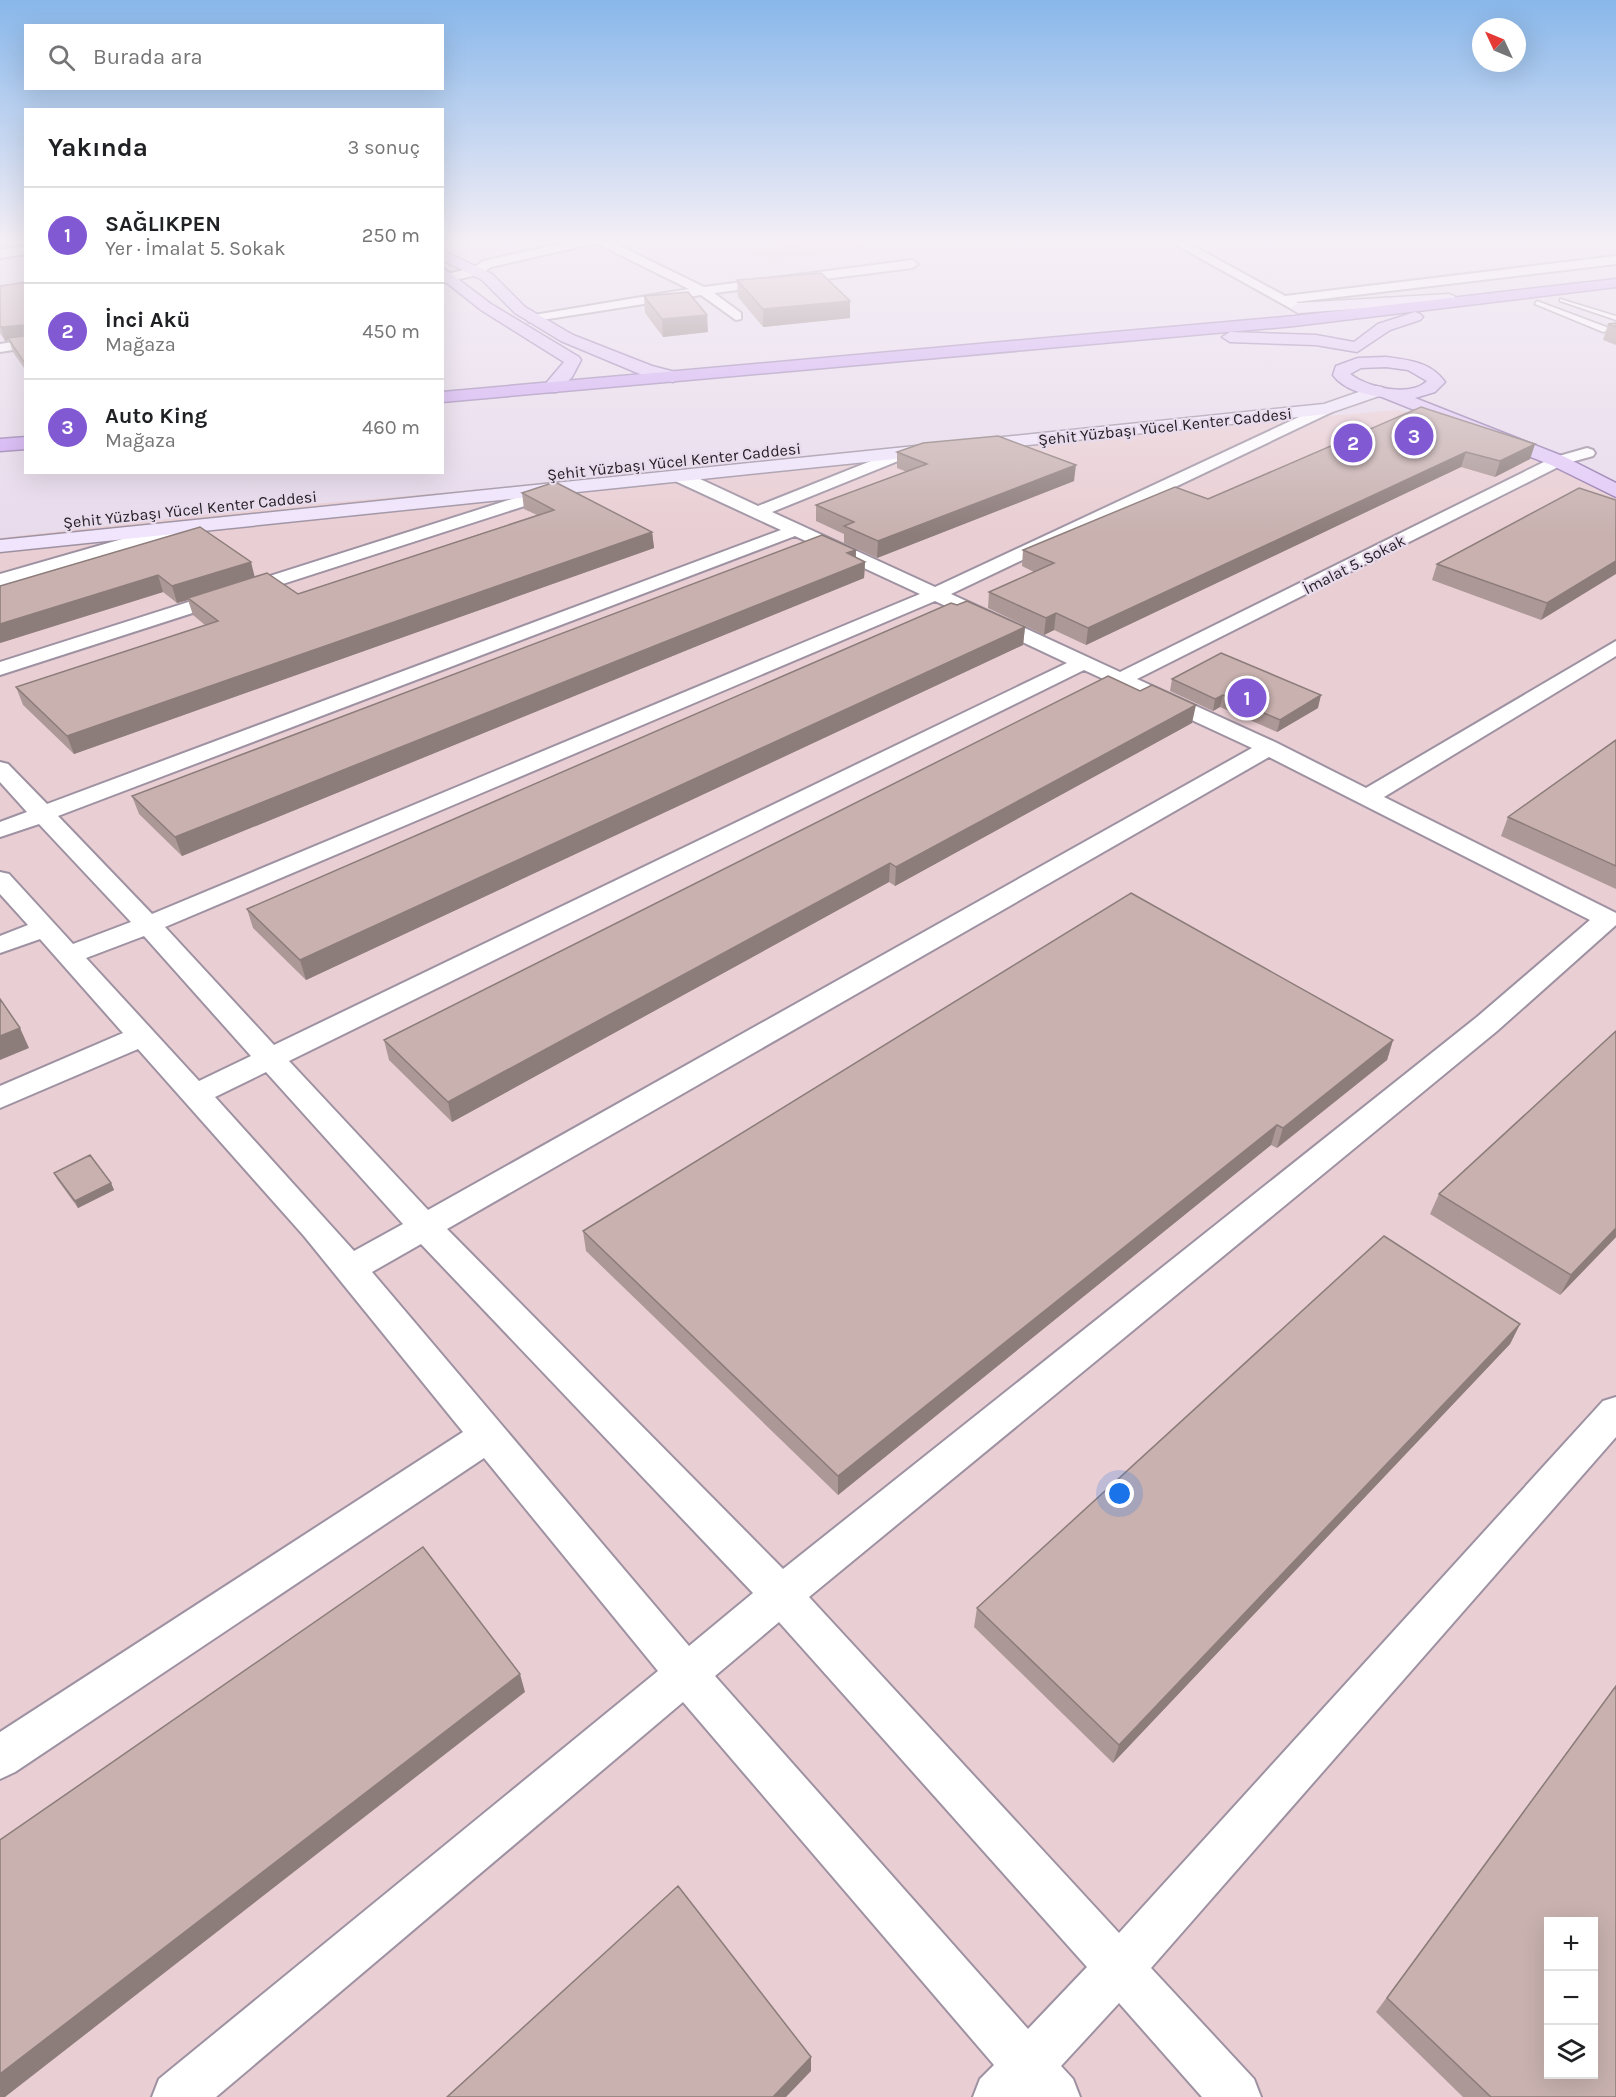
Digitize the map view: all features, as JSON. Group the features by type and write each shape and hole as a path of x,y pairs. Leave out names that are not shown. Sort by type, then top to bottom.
{"highway":[{"path":"444,397 1089,339"},
{"path":"444,407 1209,339"},
{"path":"0,429 24,430"},
{"path":"0,434 24,430"},
{"path":"0,446 24,443"}],"main road":[{"path":"538,339 573,360 566,373 551,388"},
{"path":"569,339 612,357 673,377"},
{"path":"1283,339 1316,340 1357,347 1368,339"},
{"path":"1347,339 1372,362"},
{"path":"1381,392 1416,392 1440,388 1434,377 1415,368 1372,362 1348,366 1342,370 1338,383 1381,392 1558,461 1616,491"},
{"path":"1565,443 1606,462"}],"street":[{"path":"0,348 24,344"},
{"name":"Şehit Yüzbaşı Yücel Kenter Caddesi","path":"0,528 1163,413 1268,401 1310,392"},
{"name":"Şehit Yüzbaşı Yücel Kenter Caddesi","path":"0,546 1327,409 1381,392"},
{"path":"0,945 56,941 148,925 936,594 1327,409"},
{"name":"İmalat 5. Sokak","path":"1122,679 1558,461 1587,453"},
{"path":"758,512 902,454"},
{"path":"177,2097 781,1595 1611,921 1269,748 679,476"},
{"path":"0,669 559,489"},
{"path":"0,580 178,528"},
{"path":"0,830 796,530"},
{"path":"1368,797 1616,647"},
{"path":"195,1095 1085,662"},
{"path":"350,1269 1269,748"},
{"path":"0,769 148,925 424,1226 781,1595 1236,2097"},
{"path":"0,879 350,1269 686,1674 1054,2097"},
{"path":"0,1098 142,1036"},
{"path":"998,2097 1119,1968 1616,1412"},
{"path":"0,1757 488,1435"}],"shaded area":[{"path":"1398,410 1448,422 1616,486 1616,2097 0,2097 0,538 255,509"}],"building":[{"path":"9,339 24,339 24,362"},
{"path":"1421,407 1535,444 1500,461 1466,452 1088,628 1056,613 1046,618 989,592 1054,563 1023,550 1175,487 1208,499"},
{"path":"998,436 1076,465 878,541 844,526 854,522 816,505 927,464 897,452 923,443"},
{"path":"555,482 652,532 67,736 16,687 218,621 188,598 267,573 298,594 554,510 522,493"},
{"path":"1579,488 1616,500 1616,561 1547,603 1437,564"},
{"path":"200,527 251,562 172,586 158,575 0,624 0,586"},
{"path":"822,535 856,550 847,553 865,562 175,837 132,796"},
{"path":"967,601 1025,627 300,960 247,909 951,603 957,605"},
{"path":"1221,653 1321,695 1280,720 1223,695 1215,699 1172,679"},
{"path":"1108,676 1140,691 1152,685 1196,705 896,867 890,863 448,1102 384,1040"},
{"path":"1616,740 1616,866 1508,817"},
{"path":"1131,893 1393,1040 1283,1128 1277,1125 838,1476 583,1231"},
{"path":"0,999 20,1028 0,1036"},
{"path":"1616,1031 1616,1228 1571,1275 1439,1194"},
{"path":"90,1155 111,1183 75,1201 54,1173"},
{"path":"1384,1236 1520,1324 1119,1745 977,1608"},
{"path":"423,1547 520,1674 0,2074 0,1840"},
{"path":"1616,1686 1616,2097 1491,2097 1387,1998"},
{"path":"678,1886 811,2057 773,2097 447,2097"}],"place":[{"name":"Auto King","path":"1414,436"},
{"name":"İnci Akü","path":"1353,443"},
{"name":"SAĞLIKPEN","path":"1247,698"}]}
